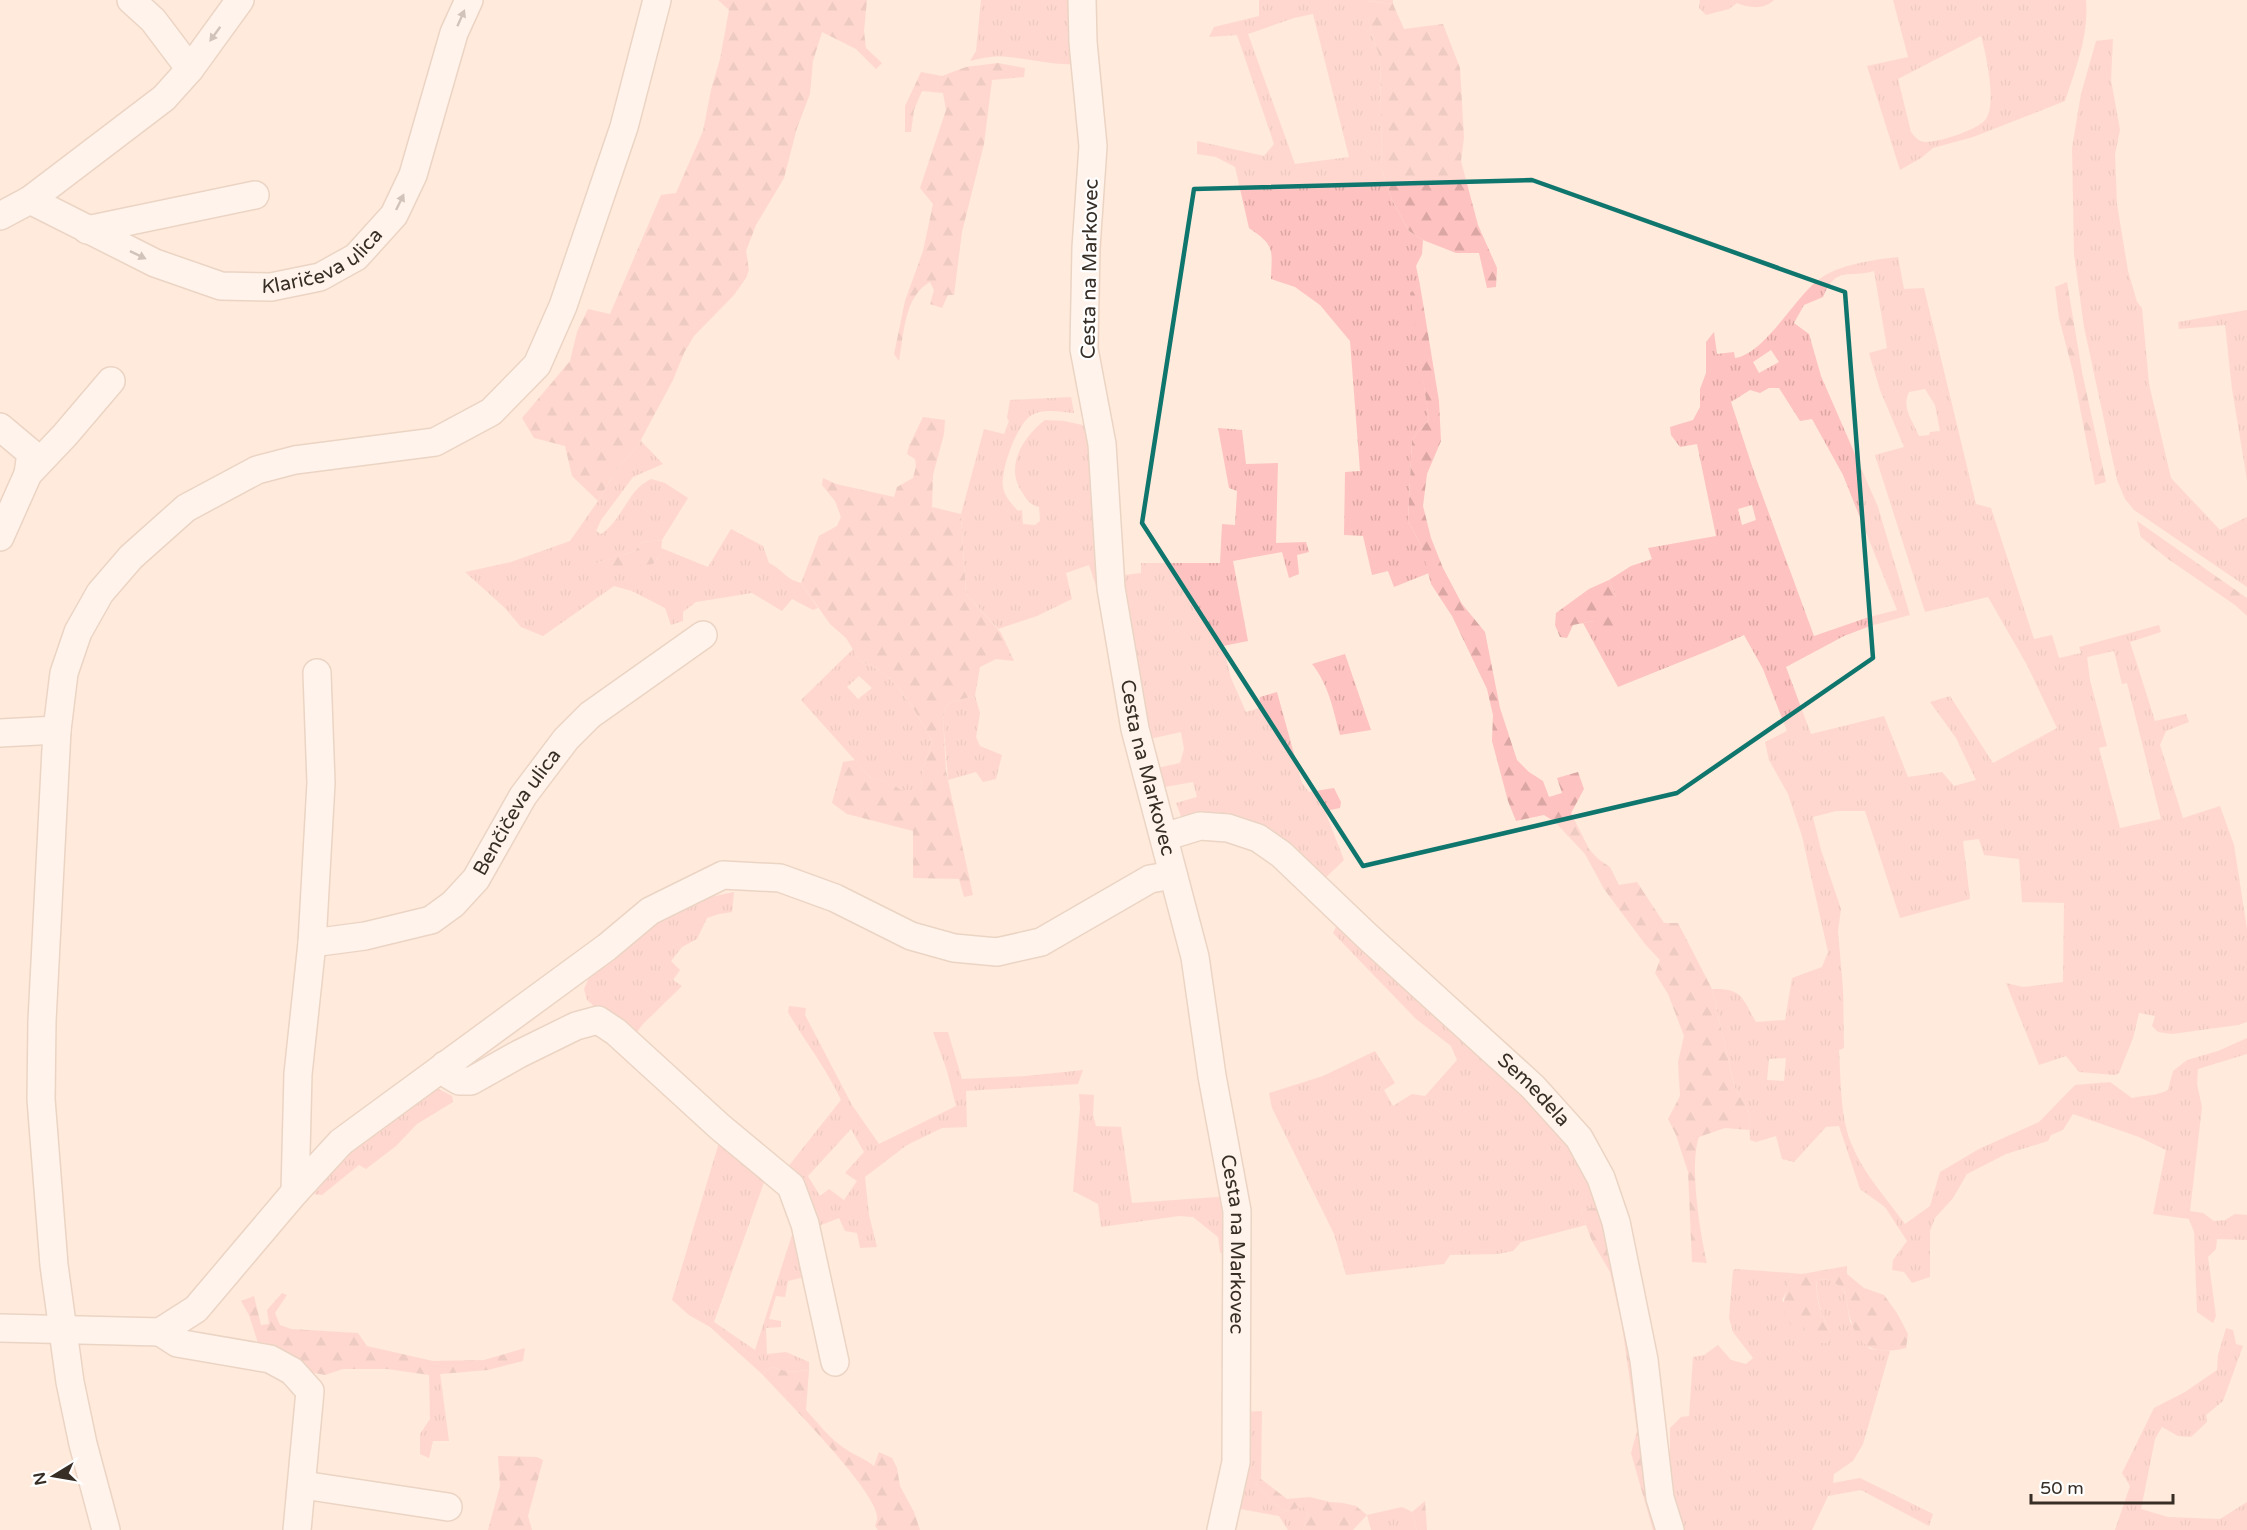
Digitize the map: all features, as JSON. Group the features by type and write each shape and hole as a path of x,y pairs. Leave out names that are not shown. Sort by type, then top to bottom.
{"street":[{"path":"131,0 153,20 190,69"},
{"path":"0,216 30,201 164,98 190,69 240,0"},
{"name":"Klaričeva ulica","path":"30,201 155,263 221,286 271,287 320,276 356,257 393,215 413,175 454,33 469,0"},
{"path":"106,1530 83,1444 70,1382 47,1190 41,1099 42,1021 57,730 64,673 78,632 100,593 131,557 186,508 257,470 295,460 435,442 490,412 537,365 563,306 624,127 657,0"},
{"name":"Cesta na Markovec","path":"1082,0 1083,42 1093,146 1086,248 1084,349 1102,444 1111,588 1135,729 1195,957 1212,1076 1237,1211 1236,1462 1221,1530"},
{"path":"87,230 255,195"},
{"path":"28,474 66,435 111,381"},
{"path":"0,427 31,453 28,474 0,537"},
{"name":"Benčičeva ulica","path":"312,943 365,936 431,920 453,904 476,879 523,796 574,731 590,715 703,635"},
{"path":"295,1192 298,1074 312,943 321,783 317,673"},
{"path":"0,733 57,730"},
{"name":"Semedela","path":"1164,837 1200,826 1228,828 1258,838 1281,854 1368,937 1533,1087 1579,1138 1601,1178 1616,1222 1644,1360 1660,1498 1670,1530"},
{"path":"160,1332 196,1310 340,1142 607,947 650,911 723,875 780,878 835,898 911,936 954,948 997,951 1041,942 1150,879 1173,875"},
{"path":"445,1065 449,1075 459,1081 471,1081 576,1026 598,1020 616,1032 720,1127 791,1186 805,1224 836,1362"},
{"path":"0,1328 160,1332 177,1343 270,1359 292,1371 310,1390 303,1485 297,1530"},
{"path":"303,1485 448,1507"}],"highlighted area":[{"path":"1532,180 1845,292 1873,658 1677,793 1363,866 1142,523 1194,189"}],"green space":[{"path":"718,0 867,0 864,31 866,48 882,63 876,69 856,49 822,32 813,61 810,94 797,128 784,178 756,225 746,251 749,270 746,278 734,295 694,336 637,447 616,470 598,501 572,476 565,446 534,438 522,418 570,361 577,332 588,309 610,314 661,195 676,193 703,131 720,59 729,10"},
{"path":"981,0 1077,0 1078,64 1051,63 1003,56 970,61 976,51"},
{"path":"1259,0 1393,0 1393,4 1368,1 1371,33 1380,58 1382,171 1392,200 1409,231 1423,240 1422,254 1416,266 1420,285 1411,293 1429,420 1412,439 1408,521 1421,545 1429,573 1394,587 1388,571 1372,575 1363,536 1344,535 1345,472 1360,471 1350,341 1320,305 1295,287 1271,279 1270,249 1264,239 1249,228 1235,167 1216,157 1197,154 1197,141 1264,156 1274,144 1237,35 1209,37 1214,27 1259,16","holes":["1313,14 1349,157 1295,164 1248,34"]},
{"path":"1700,0 1774,0 1756,7 1737,3 1729,9 1706,15 1699,8"},
{"path":"1893,0 2086,0 2084,39 2065,101 1973,137 1933,148 1900,170 1867,66 1908,57","holes":["1981,36 1991,90 1991,102 1986,119 1975,127 1949,138 1926,142 1919,140 1911,132 1898,79"]},
{"path":"1367,1 1393,4 1404,29 1443,24 1460,68 1464,138 1461,161 1478,225 1497,268 1496,287 1487,288 1479,253 1456,253 1423,240 1409,231 1392,200 1382,171 1380,58 1371,33"},
{"path":"2113,39 2111,80 2120,130 2115,154 2117,204 2128,271 2137,302 2142,308 2149,384 2171,478 2220,530 2247,517 2247,587 2134,510 2125,499 2117,480 2084,327 2074,254 2072,148 2081,94 2096,41"},
{"path":"998,63 1025,68 1024,77 992,80 984,144 962,232 954,295 948,295 942,308 930,304 934,290 930,282 921,288 910,306 899,361 894,354 905,301 923,251 933,204 920,188 946,110 943,93 922,91 914,110 911,132 905,132 905,106 921,72 942,76 966,67"},
{"path":"1898,257 1904,289 1924,288 1976,504 1991,508 2034,639 2052,635 2059,658 2081,653 2079,647 2159,625 2161,632 2130,642 2155,721 2186,714 2189,722 2166,731 2160,745 2183,818 2220,806 2234,845 2247,929 2247,1022 2172,1034 2158,1032 2152,1026 2155,1016 2139,1013 2133,1038 2119,1073 2115,1075 2079,1072 2066,1056 2039,1065 2006,983 2023,987 2063,982 2064,903 2022,902 2019,859 1984,855 1979,839 1963,841 1970,899 1900,918 1865,811 1836,811 1813,817 1821,850 1841,909 1838,931 1843,989 1844,1048 1839,1050 1847,1132 1862,1165 1905,1224 1930,1206 1940,1172 1979,1149 2039,1122 2075,1085 2110,1082 2132,1098 2160,1093 2168,1090 2173,1071 2187,1060 2218,1051 2247,1038 2247,1054 2198,1069 2197,1084 2202,1107 2190,1211 2203,1213 2214,1221 2225,1220 2235,1214 2247,1215 2247,1240 2217,1239 2216,1249 2208,1257 2216,1316 2213,1323 2197,1312 2194,1232 2189,1219 2153,1214 2166,1150 2139,1137 2073,1114 2063,1130 2051,1135 2048,1141 2006,1154 1967,1174 1953,1198 1935,1218 1930,1231 1930,1277 1912,1283 1904,1272 1892,1270 1893,1260 1907,1241 1885,1207 1860,1189 1839,1126 1826,1127 1794,1162 1782,1159 1776,1136 1756,1142 1750,1140 1749,1112 1735,1088 1712,989 1730,990 1740,996 1756,1022 1785,1020 1792,978 1822,967 1828,952 1802,836 1788,794 1769,760 1765,742 1787,731 1763,669 1744,635 1618,687 1583,623 1594,621 1616,597 1609,580 1631,566 1652,559 1648,548 1716,536 1697,444 1680,447 1671,435 1670,427 1693,420 1700,407 1700,389 1706,373 1706,342 1714,332 1717,354 1734,352 1735,358 1746,354 1768,337 1818,280 1846,266","holes":["1874,271 1887,348 1869,353 1880,390 1904,447 1875,455 1925,612 1988,597 2027,665 2057,728 1993,763 1950,696 1930,702 1956,738 1976,780 1954,786 1942,772 1908,777 1884,716 1811,734 1786,667 1844,636 1910,615 1878,507 1821,376 1809,334 1794,323 1804,305 1823,297 1833,280 1844,275","1771,350 1779,362 1759,373 1753,362","1769,388 1779,388 1800,421 1812,419 1843,475 1897,610 1814,636 1756,478 1731,402 1750,390 1760,393","1925,389 1935,405 1940,431 1919,436 1907,409 1909,392","1752,505 1756,520 1742,525 1738,509","2114,651 2122,684 2127,683 2161,819 2120,828 2099,748 2107,746 2090,680 2087,657","1786,1058 1784,1081 1767,1080 1769,1059"]},
{"path":"2067,282 2082,372 2106,482 2095,485 2073,372 2059,318 2055,287"},
{"path":"1420,285 1439,401 1441,441 1427,474 1423,506 1431,538 1443,568 1462,604 1485,632 1500,708 1517,760 1543,781 1549,797 1562,793 1557,778 1578,772 1584,789 1571,813 1589,849 1610,867 1619,885 1637,882 1664,923 1678,923 1712,989 1735,1088 1749,1112 1750,1130 1725,1128 1699,1137 1696,1149 1695,1181 1701,1235 1707,1263 1692,1262 1688,1172 1676,1135 1668,1119 1680,1096 1678,1062 1684,1036 1668,994 1655,973 1660,960 1645,944 1604,889 1585,854 1555,822 1544,815 1516,821 1508,801 1492,741 1493,715 1487,689 1452,616 1431,584 1421,545 1408,521 1412,439 1429,420 1410,293"},
{"path":"2247,310 2247,480 2232,389 2225,325 2179,329 2178,322"},
{"path":"1071,397 1074,413 1042,412 1026,420 1015,437 1007,459 1003,487 1011,503 1018,511 1022,510 1023,524 1035,525 1040,521 1039,507 1025,497 1017,482 1015,472 1019,452 1030,434 1045,420 1087,426 1101,584 1096,586 1089,565 1066,573 1072,599 1037,616 998,629 966,594 961,514 984,429 1004,434 1009,421 1007,418 1010,400"},
{"path":"923,417 945,420 944,434 933,475 932,507 961,514 966,594 1001,633 1014,661 996,659 980,667 975,696 954,701 946,706 943,719 946,771 973,895 964,897 959,879 913,878 913,831 847,814 832,803 843,762 855,760 871,778 891,783 901,790 921,790 923,767 933,742 904,694 885,675 860,661 846,638 830,624 801,583 819,536 837,526 841,517 835,501 822,485 823,478 836,484 894,497 897,487 913,478 915,459 907,454"},
{"path":"1218,428 1242,430 1246,464 1278,463 1276,543 1306,542 1309,552 1297,555 1299,574 1289,578 1282,552 1233,561 1248,641 1223,646 1231,678 1246,712 1259,708 1260,697 1277,692 1302,783 1309,792 1334,788 1341,802 1340,808 1325,811 1344,860 1320,883 1298,862 1182,819 1176,803 1197,797 1193,782 1159,788 1153,769 1180,763 1184,749 1181,732 1145,740 1115,584 1124,575 1141,573 1141,563 1220,563 1222,524 1235,525 1237,491 1229,488"},
{"path":"640,440 663,464 633,477 601,520 596,531 601,534 608,528 636,490 651,479 665,483 688,498 662,540 642,542 635,551 591,565 653,564 661,554 661,548 708,567 731,529 763,546 769,563 791,579 801,583 818,608 813,610 792,599 782,611 752,593 696,602 683,612 683,621 671,625 665,608 632,591 614,586 543,636 521,627 505,608 465,572 511,562 570,541 616,470 637,447"},
{"path":"2137,521 2247,598 2247,616 2141,537"},
{"path":"662,540 661,554 653,564 592,572 590,565 635,551 642,542"},
{"path":"1609,580 1616,597 1619,626 1602,629 1594,621 1573,625 1567,638 1560,637 1555,625 1556,613 1589,589"},
{"path":"853,649 860,661 885,675 904,694 933,742 923,767 921,790 901,790 890,783 871,778 801,700","holes":["859,676 872,688 858,699 847,687"]},
{"path":"1345,654 1371,730 1340,735 1326,689 1312,664"},
{"path":"975,696 980,713 976,737 980,746 1002,755 996,779 983,782 976,772 948,780 943,719 946,706 954,701"},
{"path":"734,892 732,912 707,918 697,939 682,947 671,961 680,970 673,980 682,986 642,1025 632,1040 587,1000 584,989 590,975 612,954 664,917 705,898"},
{"path":"1340,919 1567,1133 1604,1207 1590,1208 1581,1212 1586,1225 1521,1242 1513,1251 1498,1254 1450,1255 1444,1264 1346,1275 1334,1234 1272,1108 1269,1093 1323,1076 1375,1051 1395,1083 1384,1090 1393,1106 1412,1094 1425,1096 1457,1060 1451,1046 1416,1019 1333,933"},
{"path":"789,1006 806,1008 805,1015 852,1105 879,1144 956,1106 933,1032 948,1032 962,1079 1083,1070 1078,1084 966,1091 967,1127 942,1128 907,1145 865,1177 869,1215 877,1247 860,1248 857,1233 845,1231 839,1218 811,1229 783,1173 841,1100 788,1012","holes":["851,1129 864,1152 845,1173 857,1181 844,1200 829,1189 820,1196 808,1176"]},
{"path":"435,1087 452,1096 453,1102 417,1124 396,1146 366,1169 359,1165 322,1195 314,1194 364,1135"},
{"path":"1079,1094 1094,1095 1093,1115 1096,1126 1121,1127 1132,1203 1231,1196 1238,1268 1220,1252 1218,1237 1193,1217 1179,1216 1101,1227 1098,1204 1073,1191 1080,1108"},
{"path":"720,1139 767,1174 714,1322 755,1350 798,1216 805,1277 788,1281 785,1297 776,1296 769,1319 781,1321 781,1327 766,1328 767,1354 786,1352 809,1362 809,1370 789,1372 772,1367 762,1374 710,1327 689,1315 672,1300"},
{"path":"1604,1207 1664,1530 1653,1530 1631,1453 1637,1431 1622,1325 1610,1272 1592,1241 1581,1212 1590,1208"},
{"path":"1847,1266 1847,1274 1864,1288 1884,1295 1897,1313 1908,1334 1906,1348 1890,1351 1877,1350 1867,1346 1859,1339 1850,1318 1845,1291 1831,1280 1817,1279 1819,1307 1831,1333 1827,1343 1816,1343 1802,1326 1791,1325 1785,1311 1784,1300 1791,1273 1802,1274"},
{"path":"1733,1270 1791,1273 1788,1288 1782,1300 1802,1326 1831,1333 1820,1307 1817,1279 1831,1280 1845,1291 1850,1322 1870,1349 1890,1351 1863,1444 1853,1461 1834,1474 1833,1483 1860,1478 1933,1514 1929,1526 1861,1490 1828,1496 1812,1530 1676,1530 1664,1453 1670,1452 1670,1428 1681,1417 1689,1416 1693,1357 1704,1355 1718,1345 1731,1360 1746,1364 1753,1358 1733,1332 1729,1318"},
{"path":"282,1293 287,1295 275,1313 280,1325 291,1329 358,1333 367,1346 433,1361 484,1360 525,1348 523,1361 488,1370 429,1375 387,1369 343,1369 325,1375 304,1371 259,1346 249,1315 241,1301 254,1296 261,1325 269,1324 267,1310"},
{"path":"2226,1328 2233,1330 2236,1344 2243,1346 2223,1401 2206,1415 2207,1422 2191,1437 2178,1436 2162,1427 2155,1439 2141,1509 2168,1517 2220,1519 2247,1502 2247,1530 2115,1530 2130,1486 2122,1473 2154,1408 2185,1392 2217,1370 2218,1355"},
{"path":"772,1367 789,1372 809,1370 806,1410 839,1444 874,1466 879,1452 892,1458 897,1468 900,1486 914,1512 920,1530 878,1530 875,1526 877,1517 872,1503 861,1486 827,1444 762,1374"},
{"path":"440,1373 449,1441 433,1441 429,1458 420,1454 420,1434 430,1419 429,1375"},
{"path":"1262,1411 1261,1479 1255,1483 1272,1502 1285,1511 1304,1506 1308,1513 1303,1530 1288,1530 1279,1516 1240,1509 1244,1412"},
{"path":"498,1456 537,1457 543,1460 528,1516 532,1530 488,1530 500,1486"},
{"path":"1261,1479 1287,1499 1310,1497 1343,1503 1356,1506 1367,1515 1353,1530 1303,1530 1308,1513 1304,1507 1285,1511 1272,1502 1255,1483"},
{"path":"1425,1501 1427,1530 1417,1530 1412,1512"},
{"path":"1402,1507 1412,1512 1417,1530 1371,1530 1367,1515"}]}
